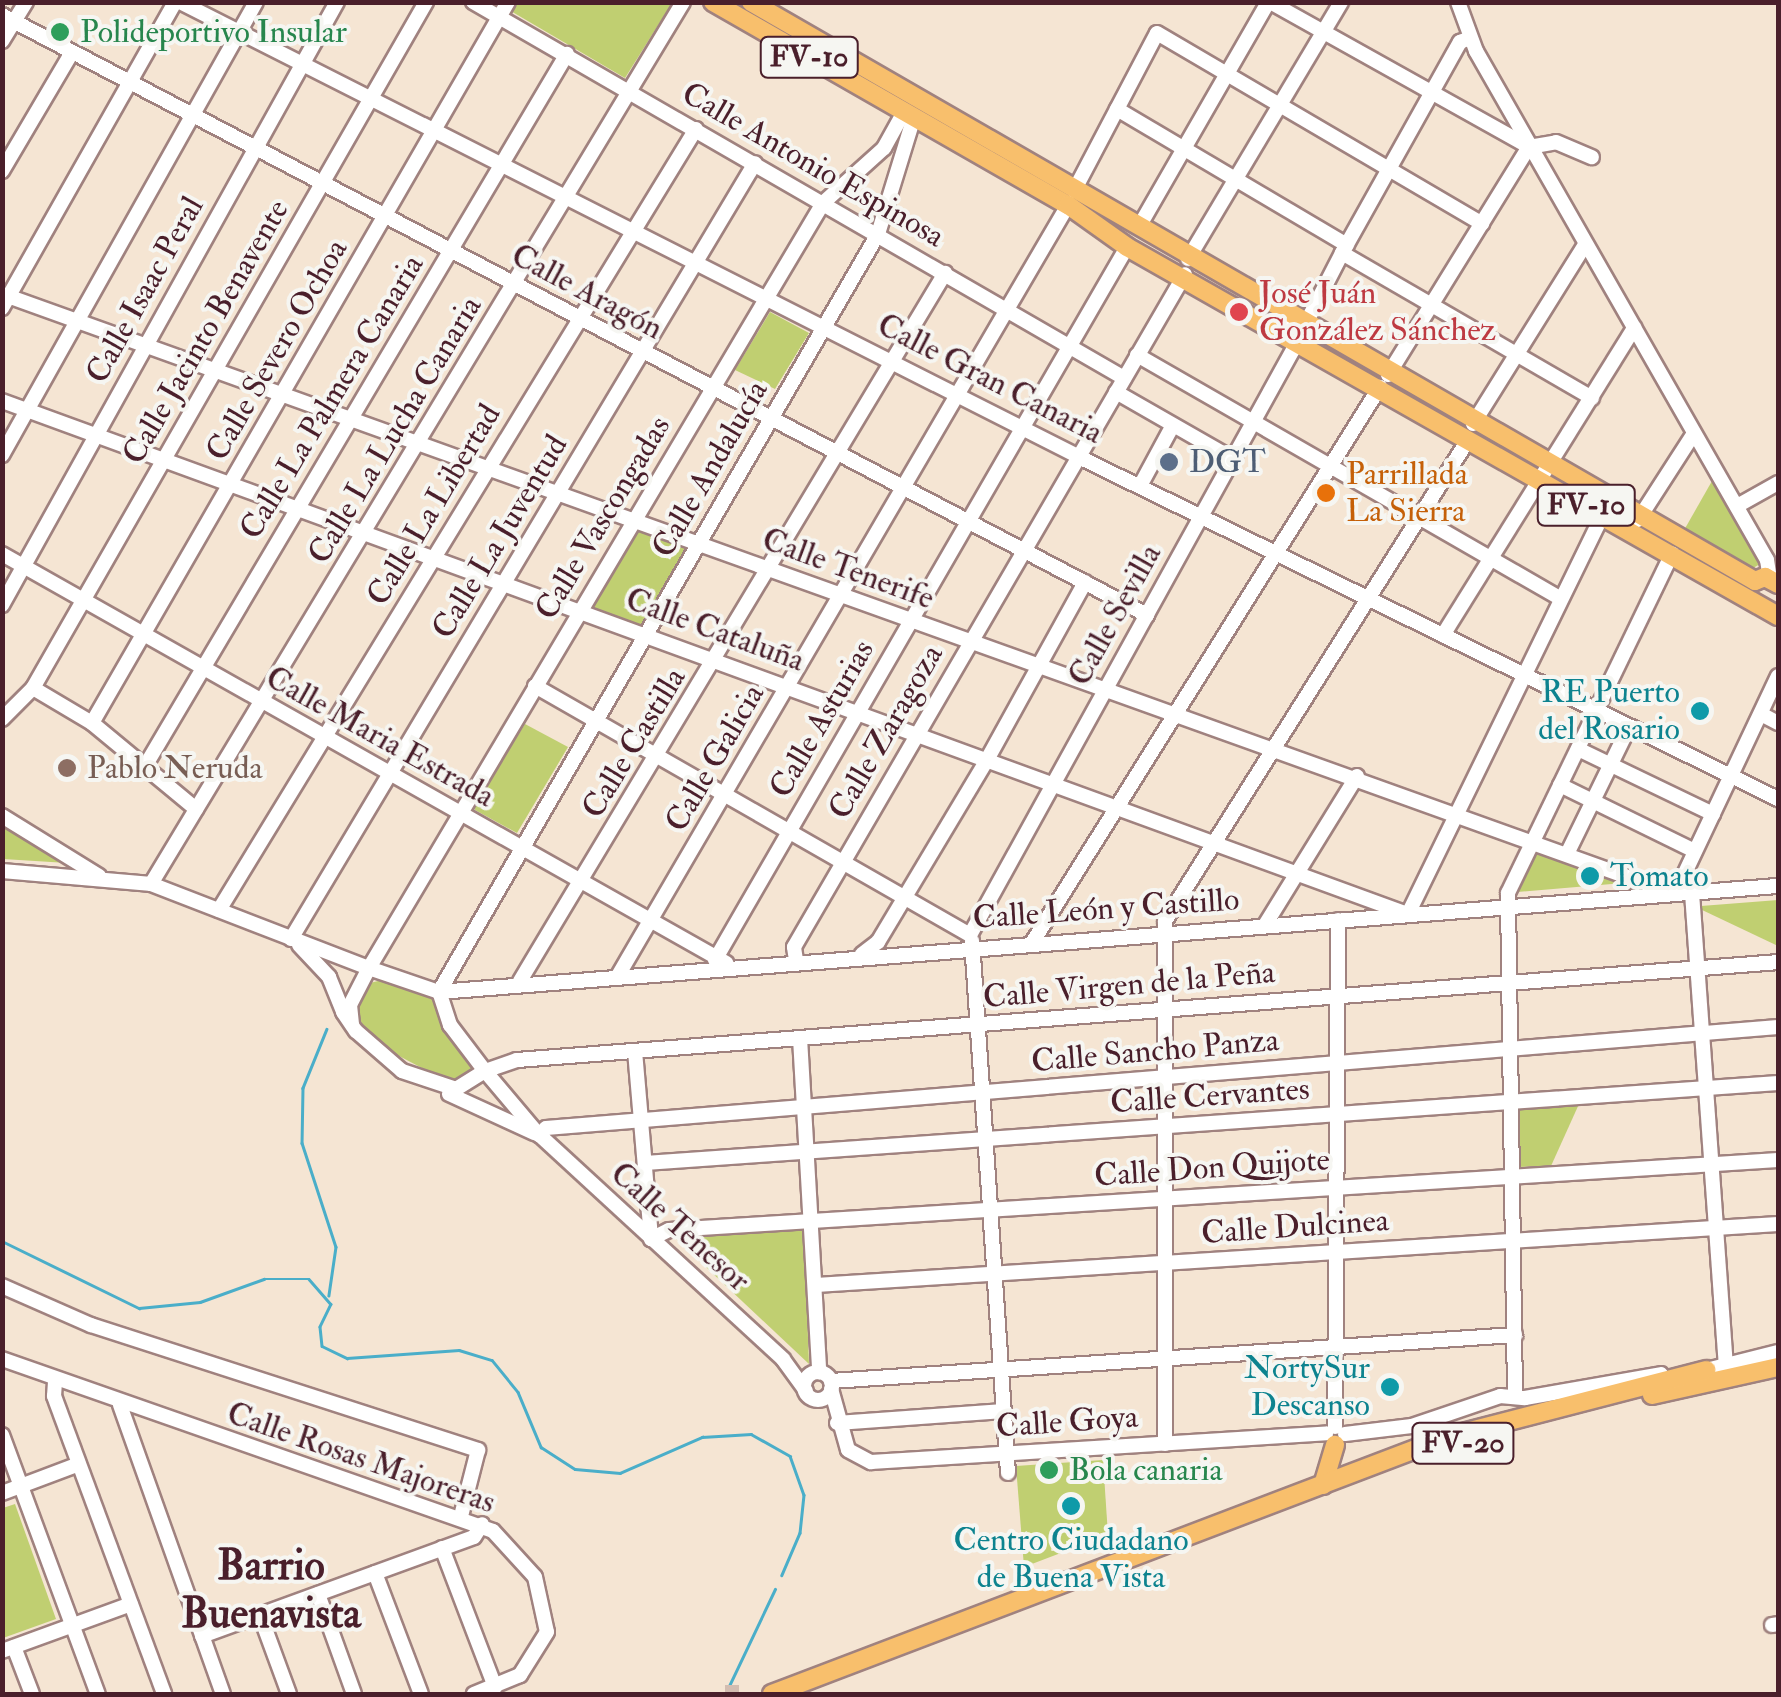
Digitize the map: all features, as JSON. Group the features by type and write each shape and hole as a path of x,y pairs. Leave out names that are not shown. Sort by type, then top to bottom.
{"main road":[{"name":"FV-10","path":"713,2 913,108 1547,475 1763,586 1775,610"},
{"name":"FV-10","path":"751,2 913,108"},
{"name":"FV-10","path":"1547,475 1603,514 1672,554 1763,586"},
{"name":"FV-20","path":"772,1694 1515,1416 1778,1365"},
{"name":"FV-20","path":"1455,1440 1778,1365"},
{"path":"1515,1416 1706,1370"},
{"path":"1335,1440 1346,1454 1369,1457 1455,1440"},
{"path":"1335,1440 1353,1470 1455,1440"},
{"path":"1326,1480 1335,1440"},
{"path":"1247,1515 1308,1478 1335,1440"},
{"name":"FV-20","path":"1247,1515 1353,1470"}],"street":[{"path":"2,41 8,18 26,2"},
{"path":"5,300 178,2"},
{"name":"Calle Gran Canaria","path":"178,2 960,392 1078,456 1778,799"},
{"path":"2,455 256,2"},
{"name":"Calle Isaac Peral","path":"2,606 336,2"},
{"name":"Calle Jacinto Benavente","path":"2,719 33,688 426,2"},
{"name":"Calle Antonio Espinosa","path":"473,2 504,9 567,54 1069,346 1174,425 1233,459"},
{"name":"Calle La Lucha Canaria","path":"150,884 683,2"},
{"path":"1269,2 1529,148 1556,142 1592,158"},
{"name":"Calle Asturias","path":"715,960 1269,2"},
{"name":"Calle Zaragoza","path":"796,960 794,946 1120,385 1234,180 1341,2"},
{"path":"1450,2 1463,20"},
{"path":"1458,2 1470,38 1529,148 1767,560 1763,586"},
{"name":"Calle Severo Ochoa","path":"92,724 504,9"},
{"name":"Calle Aragón","path":"8,18 1147,615"},
{"name":"Calle Galicia","path":"618,974 651,924 1007,310 1157,33 1226,75"},
{"name":"Calle Sevilla","path":"972,941 1054,782 1431,93 1460,42 1470,38"},
{"path":"2,170 72,52"},
{"name":"Calle La Palmera Canaria","path":"144,768 567,54"},
{"path":"1226,75 1482,224"},
{"name":"Calle Vascongadas","path":"352,1025 350,1005 369,968 823,202 884,148 913,108"},
{"name":"Calle Andalucía","path":"439,992 878,234 913,108"},
{"path":"1117,109 1431,305 1592,398"},
{"name":"Calle La Libertad","path":"219,910 696,129"},
{"path":"1032,942 1529,148"},
{"name":"Calle La Juventud","path":"291,939 755,163"},
{"path":"1166,1444 1163,933 1216,840 1419,518 1585,244"},
{"name":"Calle Castilla","path":"520,981 896,361 945,273"},
{"name":"Calle Tenerife","path":"5,300 77,322 554,497 1275,746 1675,894"},
{"path":"1442,635 1547,475 1634,328"},
{"path":"1137,355 1329,469 1558,597"},
{"name":"Calle Cataluña","path":"2,401 504,586 646,633 1299,870 1408,914"},
{"path":"1140,486 1174,425"},
{"path":"1638,520 1694,432"},
{"path":"1736,506 1778,483"},
{"path":"1408,914 1520,674 1603,514"},
{"name":"Calle Maria Estrada","path":"2,554 651,924 715,960 732,965"},
{"path":"1515,1397 1506,907 1534,840 1672,554"},
{"path":"860,956 878,942 988,758 1085,582"},
{"path":"1675,894 1778,676"},
{"path":"534,686 903,897 972,941 1008,1473"},
{"path":"33,688 92,724 196,809"},
{"path":"1761,714 1778,722"},
{"path":"1568,852 1629,727"},
{"path":"1578,748 1713,814"},
{"path":"1265,925 1357,776"},
{"path":"1560,785 1695,851"},
{"path":"2,816 99,876"},
{"path":"2,870 99,876 150,884 439,992"},
{"name":"Calle León y Castillo","path":"439,992 470,985 860,956 972,941 1032,942 1778,886"},
{"path":"1692,893 1726,1365"},
{"path":"1335,1440 1338,920"},
{"path":"291,939 324,969 352,1025 409,1075"},
{"name":"Calle Virgen de la Peña","path":"409,1075 456,1089 508,1062 1778,962"},
{"path":"450,970 470,985"},
{"name":"Calle Tenesor","path":"439,992 450,1025 539,1135 784,1359 808,1394"},
{"name":"Calle Sancho Panza","path":"539,1135 546,1128 1778,1027"},
{"name":"Calle Goya","path":"800,1038 824,1379 836,1422 852,1455 864,1462 1166,1444 1335,1440 1412,1426 1500,1396 1515,1397 1686,1369"},
{"path":"636,1051 651,1239"},
{"path":"508,1062 498,1077 520,1111"},
{"name":"Calle Tenesor","path":"409,1075 539,1135"},
{"name":"Calle Cervantes","path":"645,1163 1778,1083"},
{"name":"Calle Don Quijote","path":"651,1239 669,1230 811,1220 1778,1160"},
{"name":"Calle Dulcinea","path":"816,1285 1778,1224"},
{"path":"2,1286 91,1324 478,1450 460,1516"},
{"path":"824,1379 824,1398 808,1394 806,1379 1515,1334"},
{"path":"1706,1370 1778,1352"},
{"name":"Calle Rosas Majoreras","path":"2,1359 55,1382 482,1524 526,1562 548,1616 534,1663 495,1687 474,1694"},
{"name":"Calle Tenesor","path":"784,1359 824,1379"},
{"path":"55,1382 79,1464 164,1694"},
{"name":"Calle Goya","path":"808,1394 836,1422"},
{"path":"120,1404 223,1694"},
{"path":"836,1422 1004,1411"},
{"path":"2,1435 98,1694"},
{"path":"2,1493 79,1464"},
{"path":"202,1636 474,1537 482,1524"},
{"path":"442,1548 495,1687"},
{"path":"375,1573 421,1694"},
{"path":"318,1594 354,1694"},
{"path":"32,1694 8,1649 130,1604"},
{"path":"260,1615 289,1694"}],"green space":[{"path":"514,2 672,3 625,78 509,10"},
{"path":"770,312 809,333 775,389 735,370"},
{"path":"1712,481 1760,564 1748,571 1683,532"},
{"path":"635,530 687,548 634,640 583,619"},
{"path":"525,724 568,747 517,833 475,810 475,803"},
{"path":"2,823 67,863 3,859"},
{"path":"1538,850 1635,882 1517,892"},
{"path":"1778,900 1778,946 1700,909 1701,906"},
{"path":"382,980 432,999 443,1026 473,1060 473,1073 454,1085 384,1048 363,1027 356,1007 370,983"},
{"path":"1579,1104 1551,1166 1517,1167 1516,1109"},
{"path":"804,1227 809,1364 676,1239"},
{"path":"1103,1460 1108,1535 1024,1567 1016,1466"},
{"path":"15,1504 56,1619 3,1638 3,1508"}],"waterway":[{"path":"327,1029 303,1088 302,1143 336,1247 329,1295"},
{"path":"2,1241 139,1308 200,1302 264,1279 309,1279 331,1304 320,1327 322,1346 347,1358 459,1350 492,1360 518,1392 541,1447 575,1469 620,1473 702,1437 751,1434 790,1456 804,1495 800,1533 782,1575"},
{"path":"729,1686 775,1589"}],"tunnel":[{"path":"732,1685 732,1694"}],"place":[{"name":"Polideportivo Insular","path":"60,32"},
{"name":"José Juán González Sánchez","path":"1239,312"},
{"name":"DGT","path":"1169,462"},
{"name":"Parrillada La Sierra","path":"1326,493"},
{"name":"RE Puerto del Rosario","path":"1700,711"},
{"name":"Pablo Neruda","path":"67,768"},
{"name":"Tomato","path":"1590,876"},
{"name":"NortySur Descanso","path":"1390,1387"},
{"name":"Bola canaria","path":"1049,1470"},
{"name":"Centro Ciudadano de Buena Vista","path":"1071,1506"}],"district":[{"name":"Barrio Buenavista","path":"271,1590"}]}
